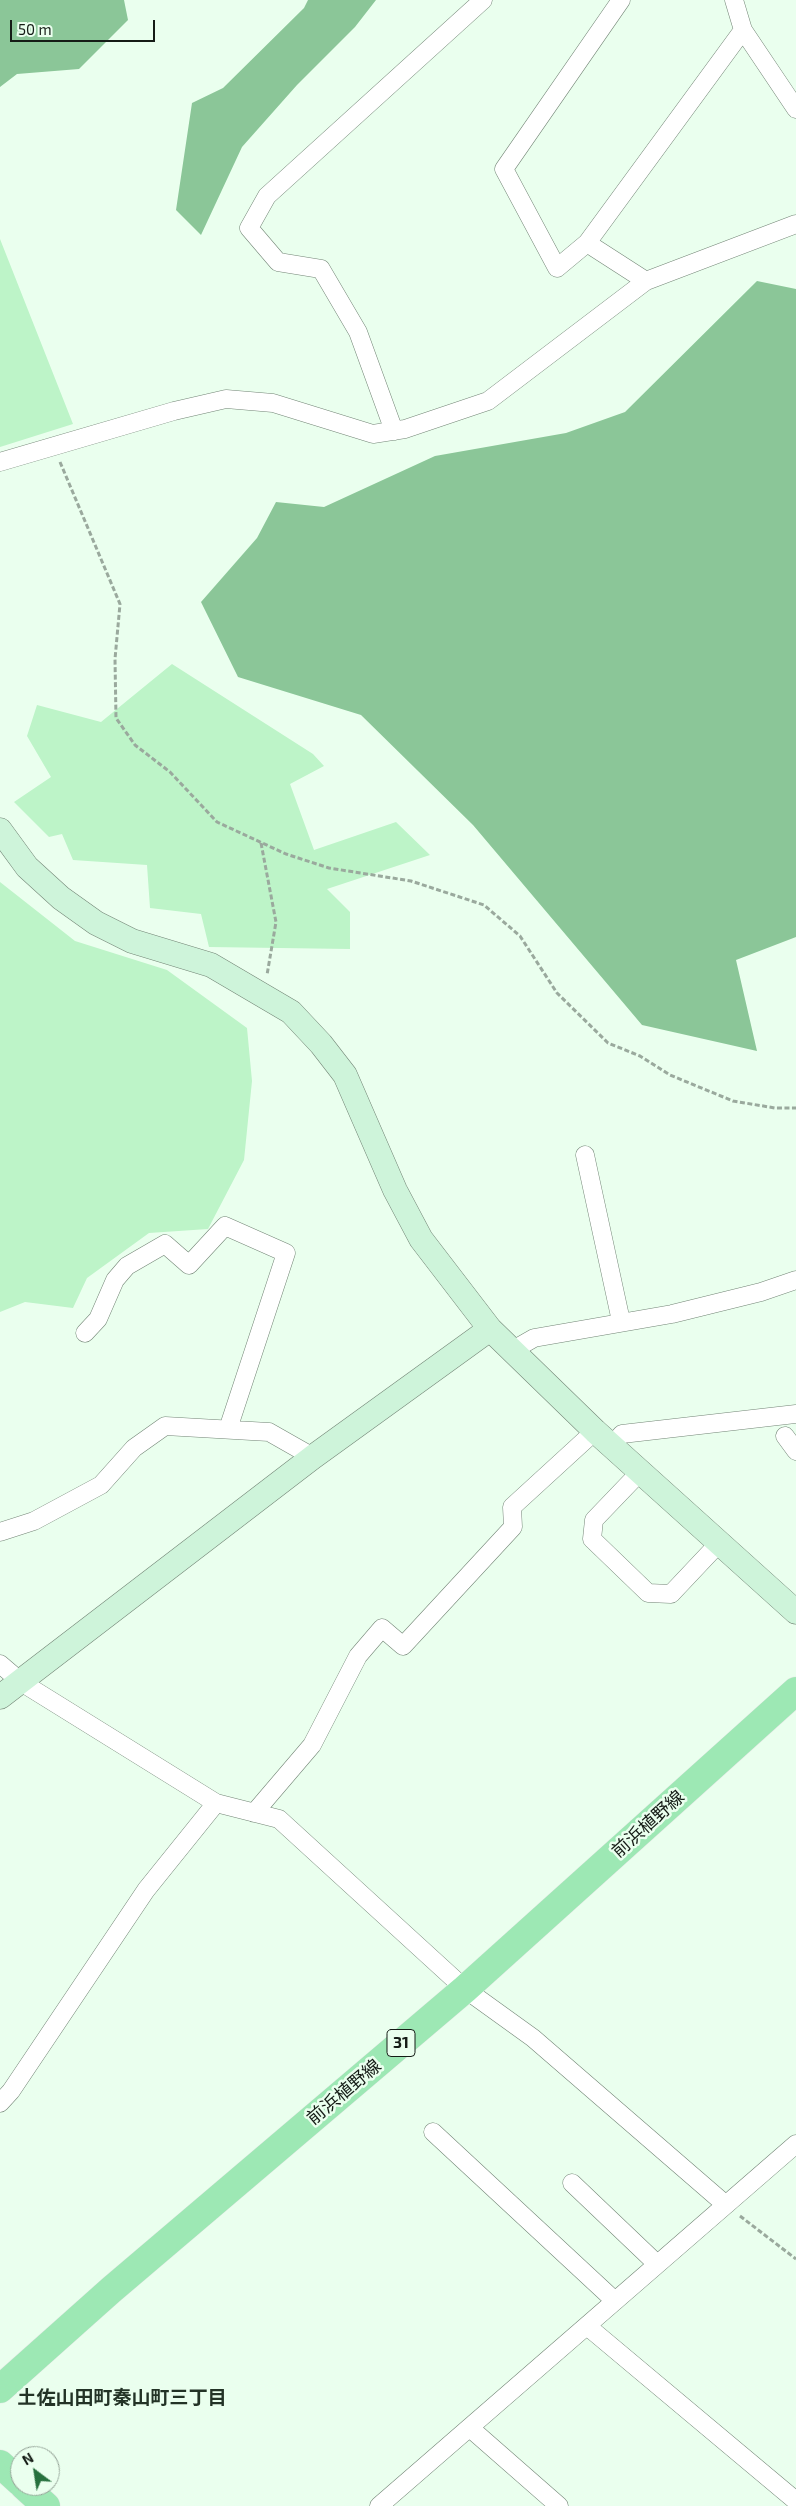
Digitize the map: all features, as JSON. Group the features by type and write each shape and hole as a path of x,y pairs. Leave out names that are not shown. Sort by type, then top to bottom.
{"main road":[{"name":"前浜植野線","path":"0,2389 111,2290 465,1989 796,1691"},
{"path":"0,2464 10,2473"},
{"path":"35,2496 46,2506"}],"street":[{"path":"394,431 358,332 321,269 278,262 249,228 267,196 483,0"},
{"path":"621,0 504,169 557,268 587,243 743,30"},
{"path":"734,0 743,30 796,109"},
{"path":"0,462 174,411 226,399 273,403 374,434 405,429 488,401 646,281 796,224"},
{"path":"587,243 646,281"},
{"path":"0,830 27,867 61,898 96,923 132,941 211,965 291,1012 321,1044 345,1075 395,1190 421,1239 490,1330 603,1438 796,1612"},
{"path":"585,1155 620,1321"},
{"path":"85,1333 98,1319 115,1280 127,1266 165,1244 189,1266 225,1226 286,1253 228,1429"},
{"path":"513,1350 534,1338 620,1321 672,1314 761,1292 796,1280"},
{"path":"0,1697 313,1457 490,1330"},
{"path":"254,1813 312,1745 358,1656 382,1628 403,1646 513,1527 512,1507 603,1438 622,1434 796,1414"},
{"path":"0,1532 34,1521 101,1485 134,1448 165,1426 269,1432 313,1457"},
{"path":"786,1436 796,1451"},
{"path":"640,1472 594,1520 592,1540 648,1593 671,1594 720,1542"},
{"path":"0,1664 21,1682 216,1803 279,1819 465,1989 533,2038 726,2205"},
{"path":"0,2103 11,2091 146,1890 216,1803"},
{"path":"433,2132 615,2301"},
{"path":"379,2506 796,2144"},
{"path":"572,2183 657,2264"},
{"path":"587,2326 796,2501"},
{"path":"470,2428 559,2506"}],"path":[{"path":"54,446 120,604 114,659 116,718 135,745 170,772 217,822 286,854 329,868 411,881 484,905 520,936 557,993 608,1043 640,1056 670,1075 733,1101 775,1108 796,1108"},
{"path":"261,843 276,922 264,996"},
{"path":"726,2205 796,2259"}],"green space":[{"path":"0,0 124,0 128,20 79,69 17,74 0,87"},
{"path":"308,0 376,0 355,27 297,85 242,147 201,235 176,210 192,103 223,88 304,8"},
{"path":"0,239 73,424 0,447"},
{"path":"757,281 796,289 796,937 736,960 757,1051 642,1025 473,825 361,715 238,677 201,602 257,538 276,502 324,507 435,456 566,433 625,412"},
{"path":"172,664 313,754 324,766 290,784 314,850 396,822 430,855 327,889 350,912 350,949 209,947 201,914 150,908 147,865 73,860 62,834 49,837 14,802 51,777 27,736 37,705 101,722"},
{"path":"0,882 75,941 167,970 247,1028 252,1081 244,1160 208,1229 149,1233 87,1278 73,1308 25,1302 0,1312"}],"district":[{"name":"土佐山田町秦山町三丁目","path":"122,2398"}]}
